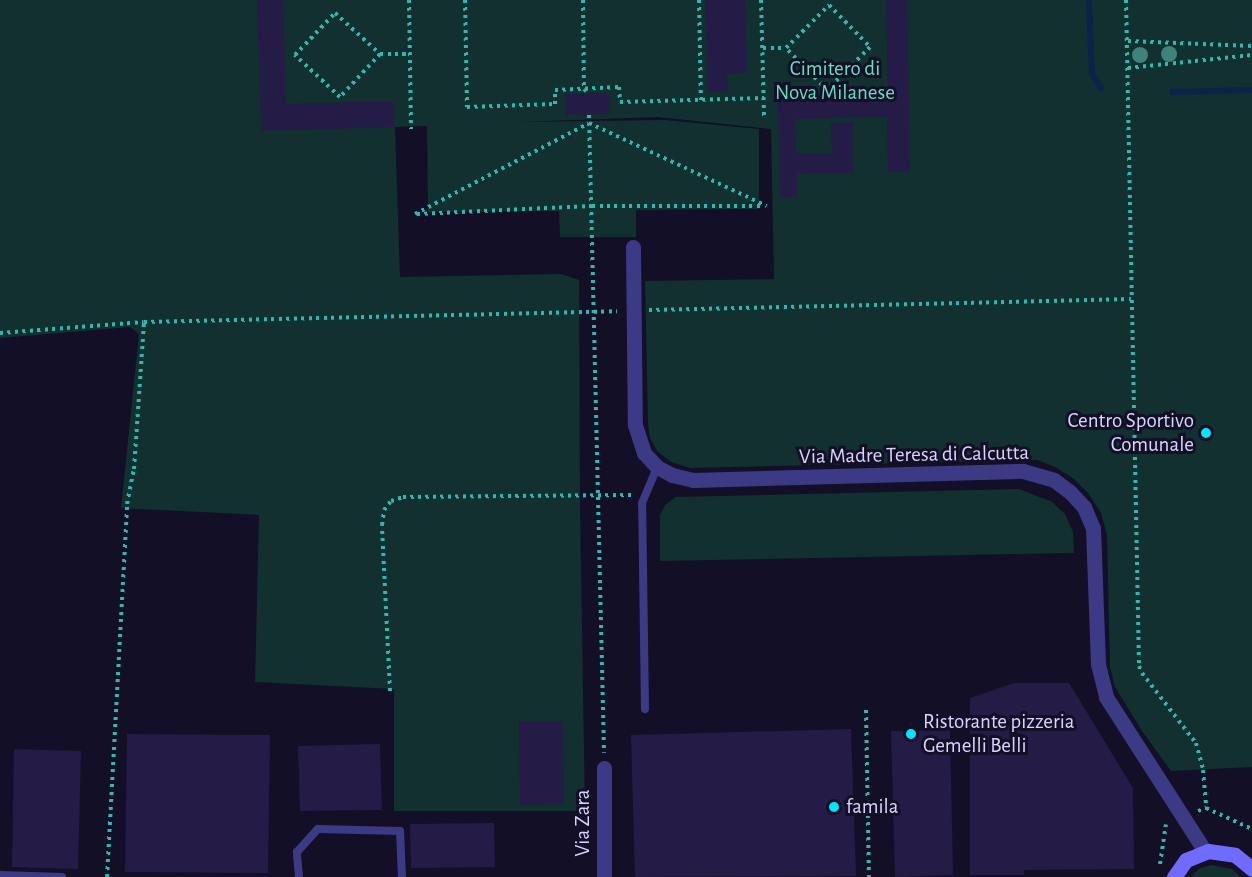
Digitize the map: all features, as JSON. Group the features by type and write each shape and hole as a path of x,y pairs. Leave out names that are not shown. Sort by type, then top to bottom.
{"main road":[{"path":"1174,877 1186,860 1205,851 1220,851 1234,855 1252,869"}],"street":[{"path":"633,247 635,425 644,453 657,467"},
{"name":"Via Madre Teresa di Calcutta","path":"657,467 672,476 693,480 1023,471 1054,480 1084,507 1093,528 1098,664 1106,697 1185,816 1205,851"},
{"name":"Via Zara","path":"604,768 604,877"}],"lane":[{"path":"645,709 641,552 644,495 657,467"},
{"path":"299,877 297,852 318,829 400,831 402,877"},
{"path":"0,875 62,877"}],"path":[{"path":"409,0 411,129"},
{"path":"465,0 467,107 555,104 555,90 619,87 620,102 764,98"},
{"path":"583,0 584,89 588,93"},
{"path":"699,0 701,100"},
{"path":"761,0 764,117"},
{"path":"1126,0 1139,666 1142,674 1196,742 1203,771 1206,808"},
{"path":"762,48 786,48 829,5 870,47 827,90 786,48"},
{"path":"380,54 340,97 295,55 335,13 380,54 410,54"},
{"path":"1128,41 1252,46"},
{"path":"1128,69 1252,54"},
{"path":"589,115 604,768"},
{"path":"589,123 767,206 592,206 415,214 589,123"},
{"path":"0,333 144,322 1131,299"},
{"path":"107,877 127,504 134,469 144,322"},
{"path":"390,692 382,525 384,510 391,501 403,497 644,495"},
{"path":"866,710 870,877"},
{"path":"1157,871 1164,848 1166,824 1206,808 1252,829"}],"green space":[{"name":"Cimitero di Nova Milanese","path":"0,0 1252,0 1252,767 1171,771 1142,731 1115,687 1110,667 1107,535 1101,513 1088,493 1073,478 1055,467 1037,460 690,468 671,462 657,451 650,438 648,424 645,281 774,279 771,129 658,117 519,122 665,120 759,129 759,209 636,210 636,237 560,237 559,211 428,212 427,126 395,127 400,277 561,274 579,280 585,811 394,811 394,689 255,682 259,515 121,508 139,334 130,327 0,338"},
{"path":"1019,489 1052,502 1065,514 1073,532 1074,553 660,561 660,515 665,505 676,497"},
{"path":"1211,865 1232,869 1241,877 1191,877 1200,868"}],"building":[{"path":"257,0 283,0 286,104 393,101 394,127 261,131"},
{"path":"705,0 745,0 747,73 727,74 728,91 708,92"},
{"path":"886,0 907,0 910,172 888,172 887,117 795,119 796,153 832,153 831,123 853,122 853,173 797,174 797,197 780,197 778,97 888,95"},
{"path":"609,93 610,114 566,115 565,94"},
{"path":"1014,683 1069,683 1133,788 1134,869 1024,870 1024,875 970,875 970,698"},
{"path":"519,721 563,721 564,804 520,805"},
{"path":"851,729 856,876 635,877 631,735"},
{"path":"950,730 953,875 895,877 891,731"},
{"path":"127,734 270,735 268,873 125,872"},
{"path":"380,744 382,810 300,811 298,746"},
{"path":"14,749 81,751 78,869 12,867"},
{"path":"494,823 495,867 411,868 410,824"}],"waterway":[{"path":"1089,0 1092,74 1101,88"},
{"path":"1172,92 1252,90"}],"place":[{"name":"Centro Sportivo Comunale","path":"1206,433"},
{"name":"Ristorante pizzeria Gemelli Belli","path":"911,734"},
{"name":"famila","path":"834,807"}]}
